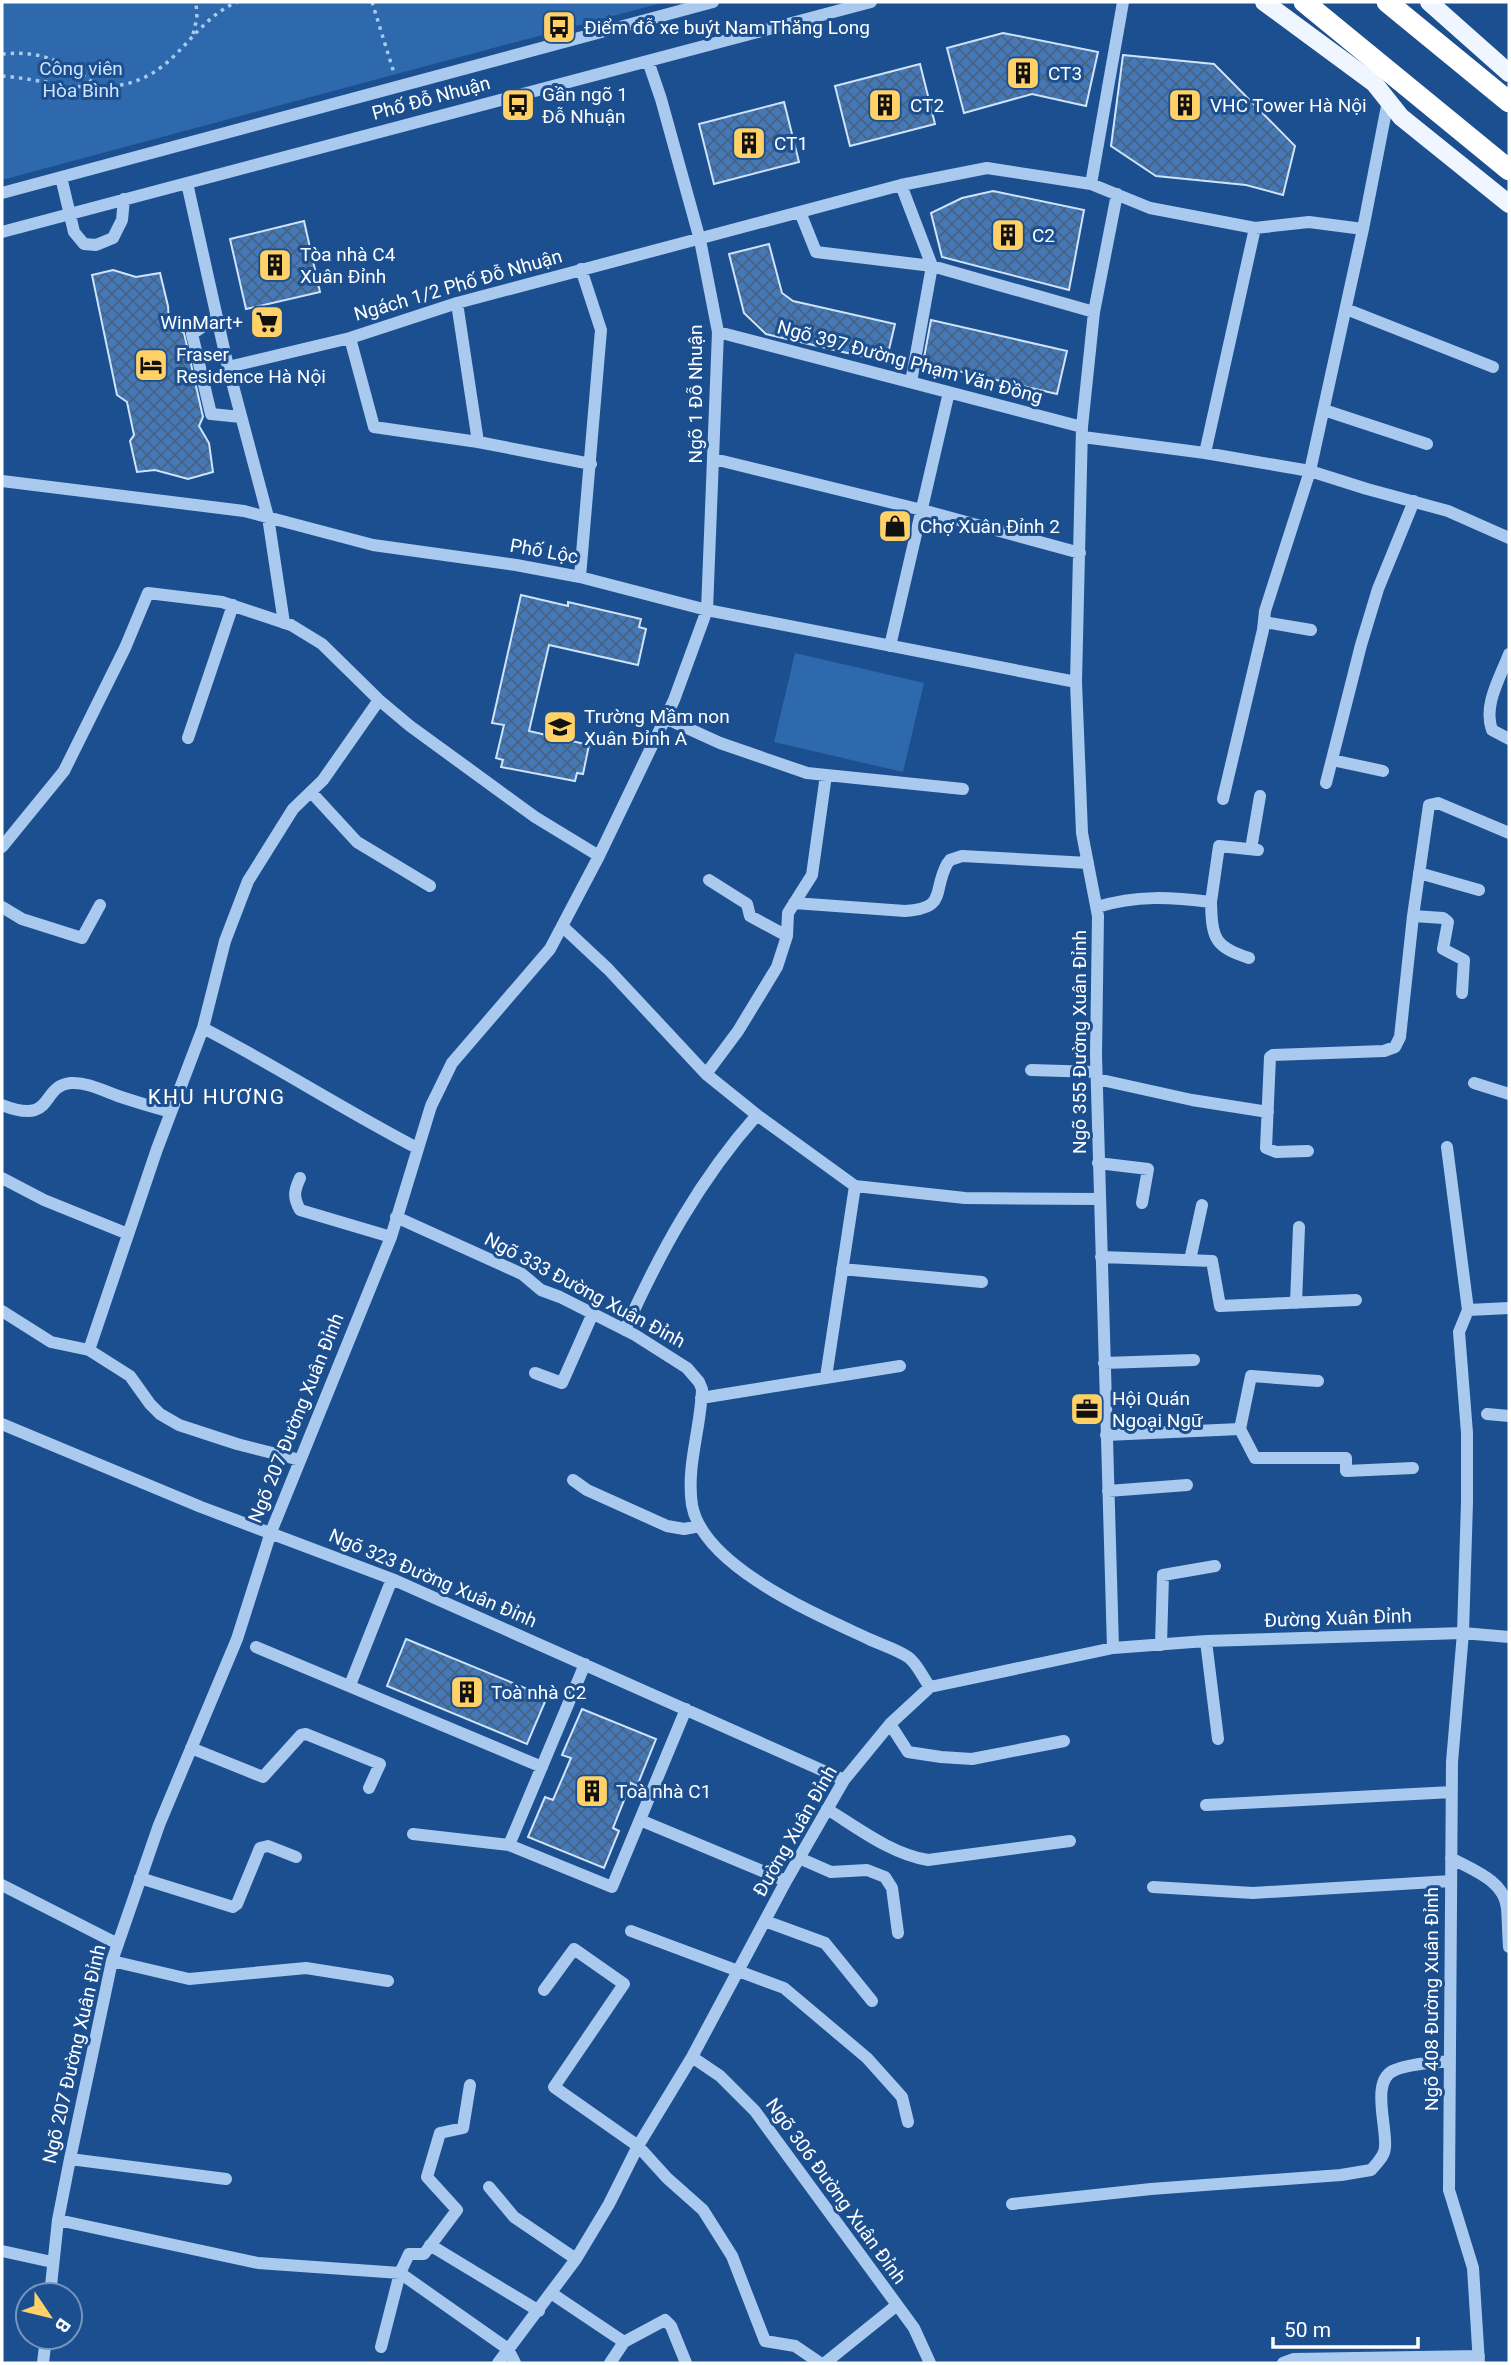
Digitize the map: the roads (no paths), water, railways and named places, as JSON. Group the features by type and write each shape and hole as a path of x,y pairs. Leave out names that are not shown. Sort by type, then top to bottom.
{"highway":[{"path":"1304,2 1509,170"},
{"path":"1387,2 1509,102"}],"main road":[{"path":"1264,2 1374,83 1401,117 1509,204"},
{"path":"1429,2 1509,73"},
{"path":"1374,83 1415,98 1509,177"}],"street":[{"name":"Phố Đỗ Nhuận","path":"2,193 713,2"},
{"name":"Phố Đỗ Nhuận","path":"2,232 871,2"},
{"path":"1091,184 1123,2"},
{"name":"Ngõ 1 Đỗ Nhuận","path":"648,61 700,240 718,332 707,610"},
{"path":"1223,799 1265,611 1310,471 1388,101"},
{"name":"Ngách 1/2 Phố Đỗ Nhuận","path":"228,367 350,338 457,303 901,185 987,168 1091,184 1150,208 1255,228 1309,222 1363,229"},
{"path":"61,177 74,232 81,242 102,244 113,238 119,228 124,199"},
{"path":"187,183 228,367 268,517 284,623"},
{"path":"901,185 932,266 911,382"},
{"name":"Ngõ 355 Đường Xuân Đỉnh","path":"1113,1648 1096,1076 1097,907 1082,833 1076,682 1083,432 1094,312 1117,194"},
{"path":"800,212 816,252 932,266 1094,312"},
{"path":"1205,453 1255,228"},
{"path":"580,577 601,330 581,269"},
{"path":"457,303 478,442"},
{"path":"1346,309 1493,367"},
{"path":"216,317 191,334 211,414 241,417"},
{"name":"Ngõ 397 Đường Phạm Văn Đồng","path":"718,332 949,392 1083,432 1310,471 1448,511 1509,538"},
{"path":"350,338 374,427 478,442 591,464"},
{"path":"890,646 949,392"},
{"path":"1324,410 1427,444"},
{"path":"714,459 922,510 1080,553"},
{"name":"Phố Lộc","path":"2,481 244,511 373,545 580,577 707,610 1076,682"},
{"path":"1326,783 1378,589 1414,501"},
{"path":"2,847 64,771 125,648 148,593 222,601 291,625 322,644 379,701 410,726 536,817 598,856"},
{"path":"188,738 233,605"},
{"name":"Ngõ 207 Đường Xuân Đỉnh","path":"51,2281 58,2220 111,1961 159,1825 237,1639 271,1532 391,1237 431,1106 452,1063 550,949 674,700 707,610"},
{"path":"1264,622 1311,630"},
{"path":"1509,654 1491,701 1489,719 1492,730 1509,739"},
{"path":"89,1350 171,1112 203,1028 225,941 248,881 293,809 323,780 379,701"},
{"path":"665,718 720,743 807,773 963,789"},
{"path":"1332,760 1383,771"},
{"path":"706,1074 738,1031 776,967 787,936 788,913 812,874 826,775"},
{"path":"310,792 357,842 430,886"},
{"path":"1250,958 1227,951 1216,937 1212,925 1211,902 1219,846 1255,850 1260,796"},
{"path":"1308,1151 1276,1153 1266,1148 1270,1057 1384,1051 1395,1047 1400,1037 1413,916 1430,805 1438,803 1509,833"},
{"path":"794,903 905,911 922,909 935,901 947,864 962,856 1088,863"},
{"path":"1419,873 1479,890"},
{"path":"709,880 747,904 750,916 787,936"},
{"path":"1097,907 1122,899 1142,897 1211,902"},
{"path":"2,907 22,919 82,938 100,905"},
{"path":"1413,916 1443,918 1448,922 1443,949 1464,960 1462,993"},
{"path":"562,926 608,969 706,1074 757,1115 855,1186 965,1198 1099,1199"},
{"path":"203,1028 268,1062 356,1116 417,1148"},
{"path":"1031,1070 1096,1076 1103,1082 1268,1112"},
{"path":"2,1105 31,1113 46,1103 57,1088 71,1083 89,1086 171,1112"},
{"path":"1474,1083 1509,1094"},
{"path":"625,1330 652,1270 680,1222 727,1149 757,1115"},
{"path":"1447,1147 1468,1310 1509,1308"},
{"path":"1098,1163 1148,1169 1142,1203"},
{"path":"2,1178 44,1200 128,1234"},
{"path":"300,1178 294,1191 294,1199 300,1210 391,1237"},
{"path":"826,1377 855,1186"},
{"path":"1190,1260 1202,1205"},
{"name":"Ngõ 333 Đường Xuân Đỉnh","path":"396,1217 503,1265 530,1279 541,1290 593,1313 665,1353 694,1375 699,1382 702,1398"},
{"path":"1296,1303 1299,1227"},
{"path":"1101,1256 1212,1261 1220,1306 1356,1300"},
{"path":"842,1269 982,1282"},
{"name":"Ngõ 408 Đường Xuân Đỉnh","path":"1468,1310 1458,1332 1466,1433 1467,1502 1463,1633 1451,1792 1449,2190 1473,2268 1479,2360"},
{"path":"2,1311 51,1342 89,1350 130,1376 160,1414 179,1424 237,1444 300,1460"},
{"path":"535,1373 562,1383 593,1313"},
{"path":"1104,1363 1194,1360"},
{"path":"900,1366 702,1398 690,1490 693,1509 700,1526 711,1544 726,1559 780,1594 910,1658 929,1687"},
{"path":"1318,1381 1251,1376 1240,1429 1255,1458 1346,1458 1346,1471 1413,1468"},
{"path":"1487,1414 1509,1416"},
{"name":"Ngõ 323 Đường Xuân Đỉnh","path":"2,1424 201,1507 392,1578 844,1780"},
{"path":"1106,1435 1240,1429"},
{"path":"573,1480 587,1490 667,1526 684,1529 700,1526"},
{"path":"1108,1491 1187,1485"},
{"path":"1161,1644 1163,1575 1215,1566"},
{"path":"350,1685 392,1578"},
{"name":"Đường Xuân Đỉnh","path":"498,2363 576,2259 609,2204 638,2146 692,2057 786,1881 844,1780 890,1724 929,1687 1113,1648 1206,1641 1463,1633 1509,1637"},
{"path":"1206,1641 1218,1739"},
{"path":"256,1647 542,1767"},
{"path":"509,1845 585,1664"},
{"path":"412,1834 509,1845 612,1887 686,1709"},
{"path":"890,1724 908,1752 941,1757 972,1759 1064,1741"},
{"path":"191,1748 263,1777 301,1735 306,1734 380,1764 369,1788"},
{"path":"1206,1805 1451,1792"},
{"path":"827,1809 889,1846 928,1860 1070,1841"},
{"path":"640,1820 786,1881"},
{"path":"141,1878 233,1907 260,1848 268,1846 296,1857"},
{"path":"799,1858 831,1872 867,1871 885,1877 892,1888 898,1933"},
{"path":"1451,1858 1494,1882 1502,1892 1507,1905 1509,1947"},
{"path":"1153,1887 1253,1893 1451,1881"},
{"path":"2,1885 118,1944"},
{"path":"765,1921 825,1943 872,2001"},
{"path":"631,1931 784,1988 867,2058 902,2097 908,2122"},
{"path":"544,1990 574,1949 624,1984 554,2087 638,2146 667,2178 703,2210 732,2256 765,2341 795,2346 820,2363"},
{"path":"111,1961 189,1979 306,1968 388,1981"},
{"name":"Ngõ 306 Đường Xuân Đỉnh","path":"692,2057 720,2077 755,2111 914,2328 930,2363"},
{"path":"1012,2204 1151,2189 1341,2175 1371,2170 1385,2150 1381,2087 1386,2076 1393,2070 1450,2061"},
{"path":"382,2347 400,2273 409,2254 424,2254 457,2210 427,2177 440,2133 463,2128 470,2085"},
{"path":"70,2159 226,2179"},
{"path":"489,2187 514,2217 576,2259"},
{"path":"58,2220 258,2263 400,2273 508,2349 515,2363"},
{"path":"430,2245 539,2311"},
{"path":"2,2251 52,2263"},
{"path":"551,2292 624,2342"},
{"path":"825,2363 897,2305"},
{"path":"610,2363 624,2342 665,2320 671,2326 686,2363"},
{"path":"1283,2363 1294,2359 1479,2360"}],"place":[{"name":"Điểm đỗ xe buýt Nam Thăng Long","path":"559,27"},
{"name":"CT3","path":"1023,73"},
{"name":"Gần ngõ 1 Đỗ Nhuận","path":"518,105"},
{"name":"CT2","path":"885,105"},
{"name":"VHC Tower Hà Nội","path":"1185,105"},
{"name":"CT1","path":"749,143"},
{"name":"C2","path":"1008,235"},
{"name":"Tòa nhà C4 Xuân Đỉnh","path":"275,265"},
{"name":"WinMart+","path":"267,322"},
{"name":"Fraser Residence Hà Nội","path":"151,365"},
{"name":"Chợ Xuân Đỉnh 2","path":"895,526"},
{"name":"Trường Mầm non Xuân Đỉnh A","path":"560,727"},
{"name":"Hội Quán Ngoại Ngữ","path":"1087,1409"},
{"name":"Toà nhà C2","path":"467,1692"},
{"name":"Toà nhà C1","path":"592,1791"}],"district":[{"name":"KHU HƯƠNG","path":"217,1097"}],"park label":[{"name":"Công viên Hòa Bình","path":"81,79"}]}
